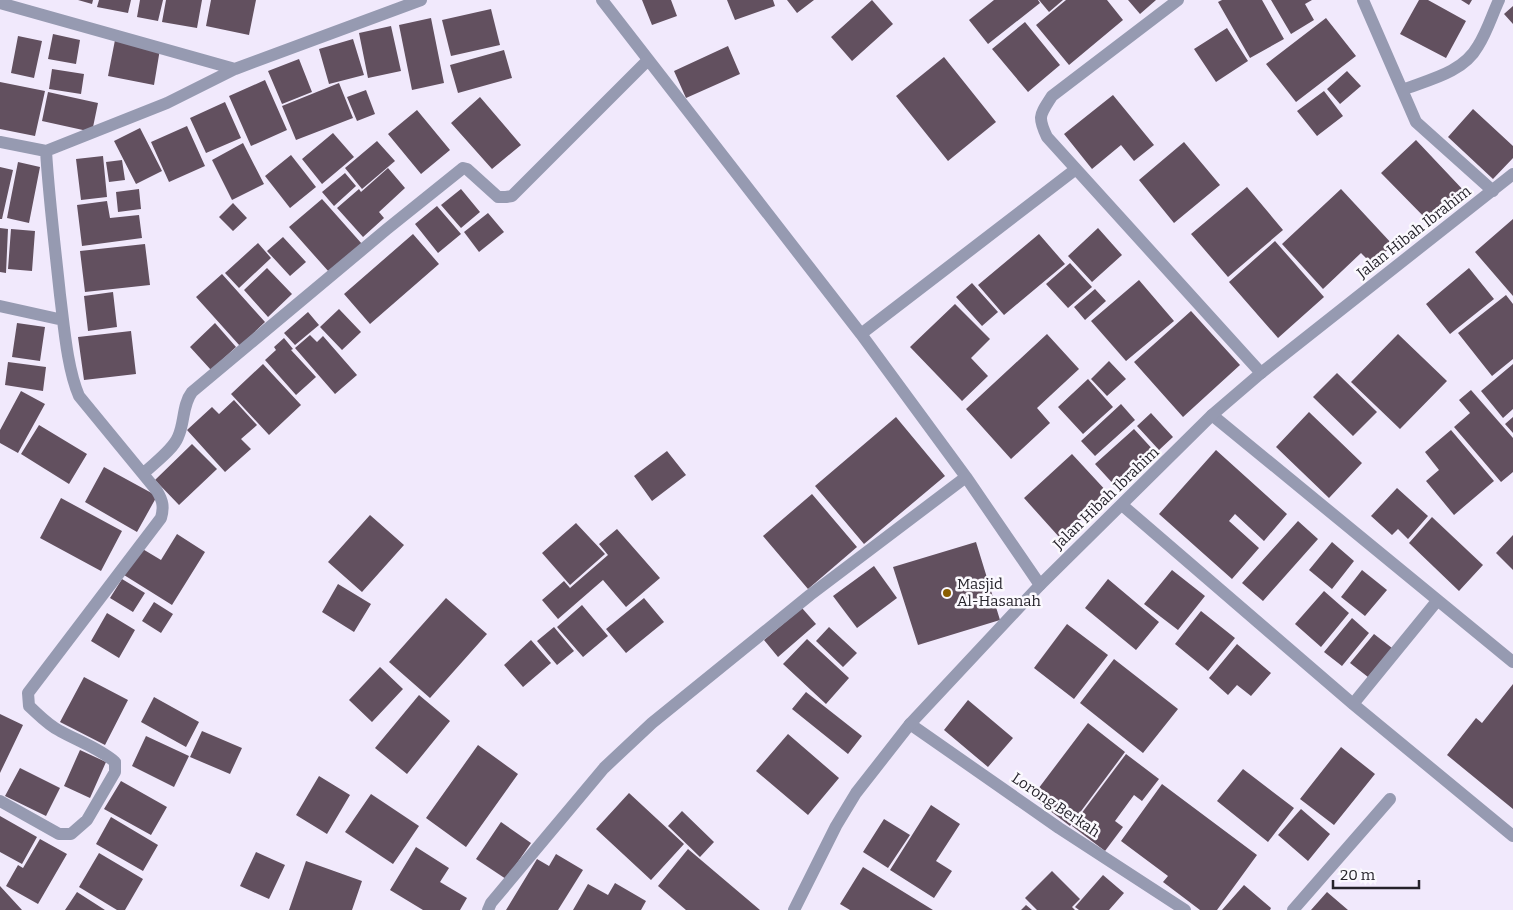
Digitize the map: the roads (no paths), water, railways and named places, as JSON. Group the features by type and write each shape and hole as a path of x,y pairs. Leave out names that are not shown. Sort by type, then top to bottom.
{"street":[{"path":"0,142 46,151 167,103 234,69 421,0"},
{"path":"602,0 861,334 966,476 1040,585"},
{"path":"1178,0 1052,96 1043,111 1040,122 1047,137 1261,373"},
{"path":"1362,0 1416,122 1493,191"},
{"path":"1402,90 1447,74 1464,63 1478,48 1499,0"},
{"path":"0,3 234,69"},
{"path":"143,474 178,438 186,400 192,392 387,229 463,168 467,169 498,197 512,196 648,60"},
{"path":"0,801 59,834 71,834 87,820 115,772 114,762 106,754 59,731 29,706 28,692 160,518 164,509 157,491 79,396 73,383 63,320 46,151"},
{"path":"861,334 1076,169"},
{"name":"Jalan Hibah Ibrahim","path":"794,910 836,826 856,794 910,724 1040,585 1212,416 1261,373 1513,174"},
{"path":"0,306 63,320"},
{"path":"1212,416 1513,662"},
{"path":"488,910 491,903 604,768 652,723 810,594 966,476"},
{"path":"1122,505 1353,704 1513,836"},
{"path":"1353,704 1437,601"},
{"name":"Lorong Berkah","path":"910,724 1059,828 1184,910"},
{"path":"1293,910 1390,798"}],"place":[{"name":"Masjid Al-Hasanah","path":"947,593"}]}
